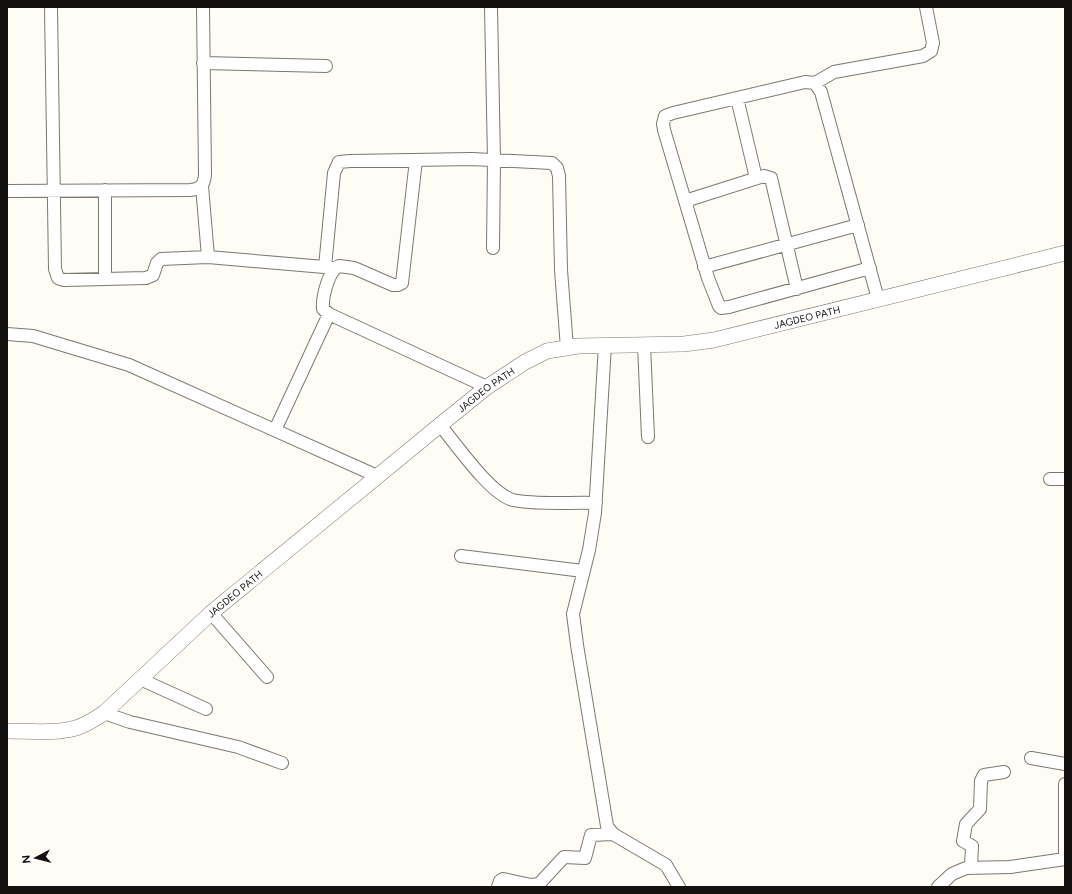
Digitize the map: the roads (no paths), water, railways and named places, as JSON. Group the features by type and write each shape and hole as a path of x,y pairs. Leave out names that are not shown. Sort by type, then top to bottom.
{"main road":[{"name":"JAGDEO PATH","path":"7,730 45,732 76,728 88,723 104,713 211,613 377,476 487,387 525,362 541,354 567,348 605,345 684,344 714,340 1065,253"}],"street":[{"path":"51,7 56,276 64,280 146,278 153,275 157,263 161,259 208,257 331,267 347,266 393,285 398,285 402,283 416,160"},
{"path":"203,7 205,175 202,186 208,257"},
{"path":"491,7 494,160 493,248"},
{"path":"870,268 721,308 717,303 704,267 664,130 664,120 668,115 673,113 806,82 815,83 834,72 909,59 928,54 933,47 933,43 926,7"},
{"path":"203,63 326,66"},
{"path":"815,83 821,92 878,299"},
{"path":"737,98 756,178"},
{"path":"487,387 329,314 324,309 323,300 331,275 334,173 337,164 350,160 494,160 548,162 557,168 567,348"},
{"path":"685,201 756,178 767,176 773,180 796,289"},
{"path":"7,191 190,190 202,186"},
{"path":"105,190 105,279"},
{"path":"704,267 858,225"},
{"path":"275,430 329,314"},
{"path":"7,334 32,336 129,365 377,476"},
{"path":"644,344 648,437"},
{"path":"605,345 593,533 573,614 574,628 606,820 613,834"},
{"path":"440,425 491,486 502,495 512,500 596,503"},
{"path":"1050,479 1065,479"},
{"path":"461,556 583,570"},
{"path":"211,613 267,677"},
{"path":"140,679 206,709"},
{"path":"104,713 130,722 238,747 282,763"},
{"path":"1031,758 1065,764"},
{"path":"971,868 972,846 963,841 966,825 979,811 982,799 981,781 984,775 1004,772"},
{"path":"938,887 957,870 971,868 1010,867 1065,859 1065,784"},
{"path":"498,887 500,881 503,879 531,885 539,884 564,856 585,858 591,835 613,834 666,865 679,887"}]}
